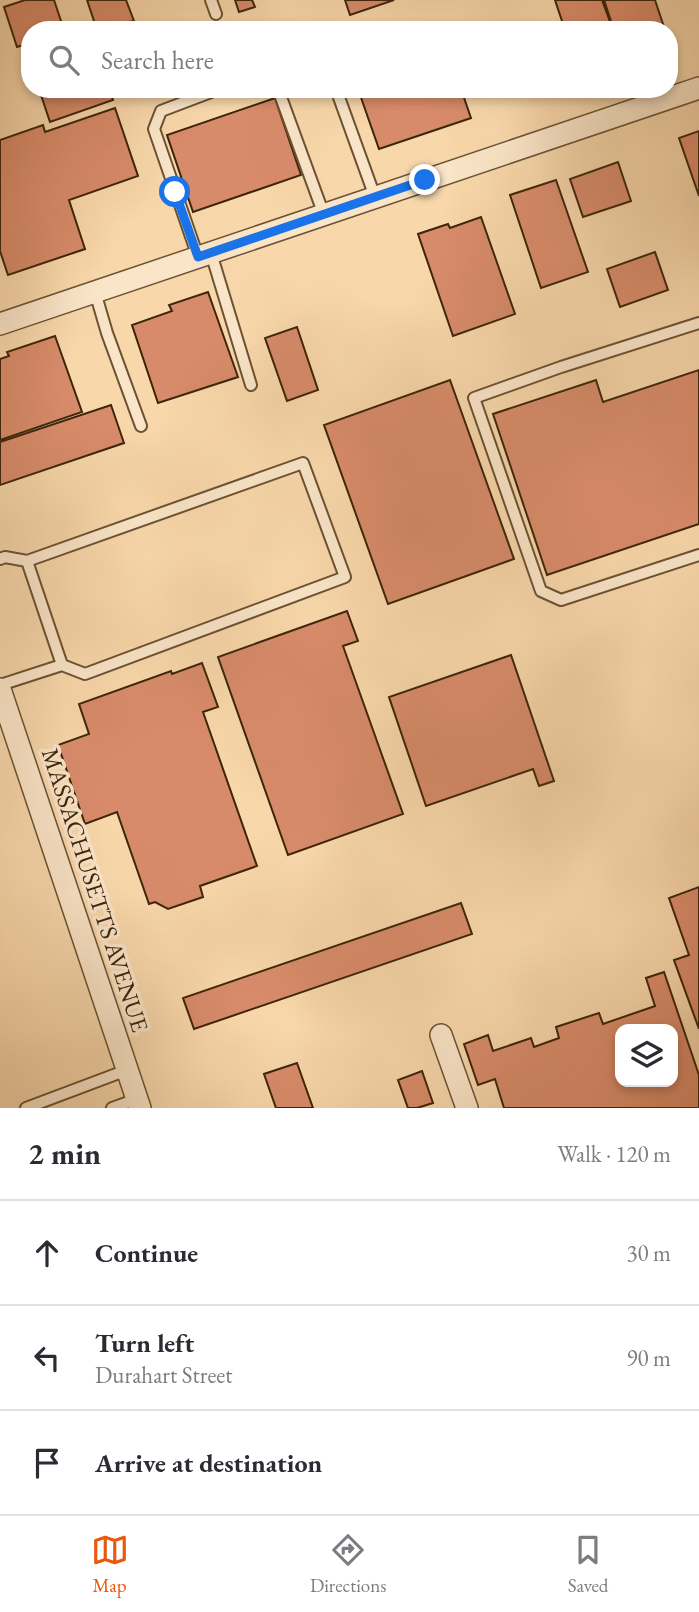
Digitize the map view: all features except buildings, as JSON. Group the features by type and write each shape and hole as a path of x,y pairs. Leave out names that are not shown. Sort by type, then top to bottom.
{"street":[{"path":"678,95 699,88"},
{"path":"0,324 669,98"},
{"name":"MASSACHUSETTS AVENUE","path":"0,687 138,1103"},
{"path":"441,1035 467,1108"}],"lane":[{"path":"211,0 216,13"},
{"path":"195,98 161,111 154,130 205,255 251,385"},
{"path":"281,98 324,215"},
{"path":"339,98 375,197"},
{"path":"95,292 141,426"},
{"path":"699,323 474,398 541,591 561,600 699,555"},
{"path":"0,559 5,557 27,561 303,463 345,578 85,674 62,665 0,687"},
{"path":"27,561 62,665"},
{"path":"26,1108 127,1070"},
{"path":"112,1108 138,1103"}],"route":[{"path":"175,192 198,257 425,180"}]}
